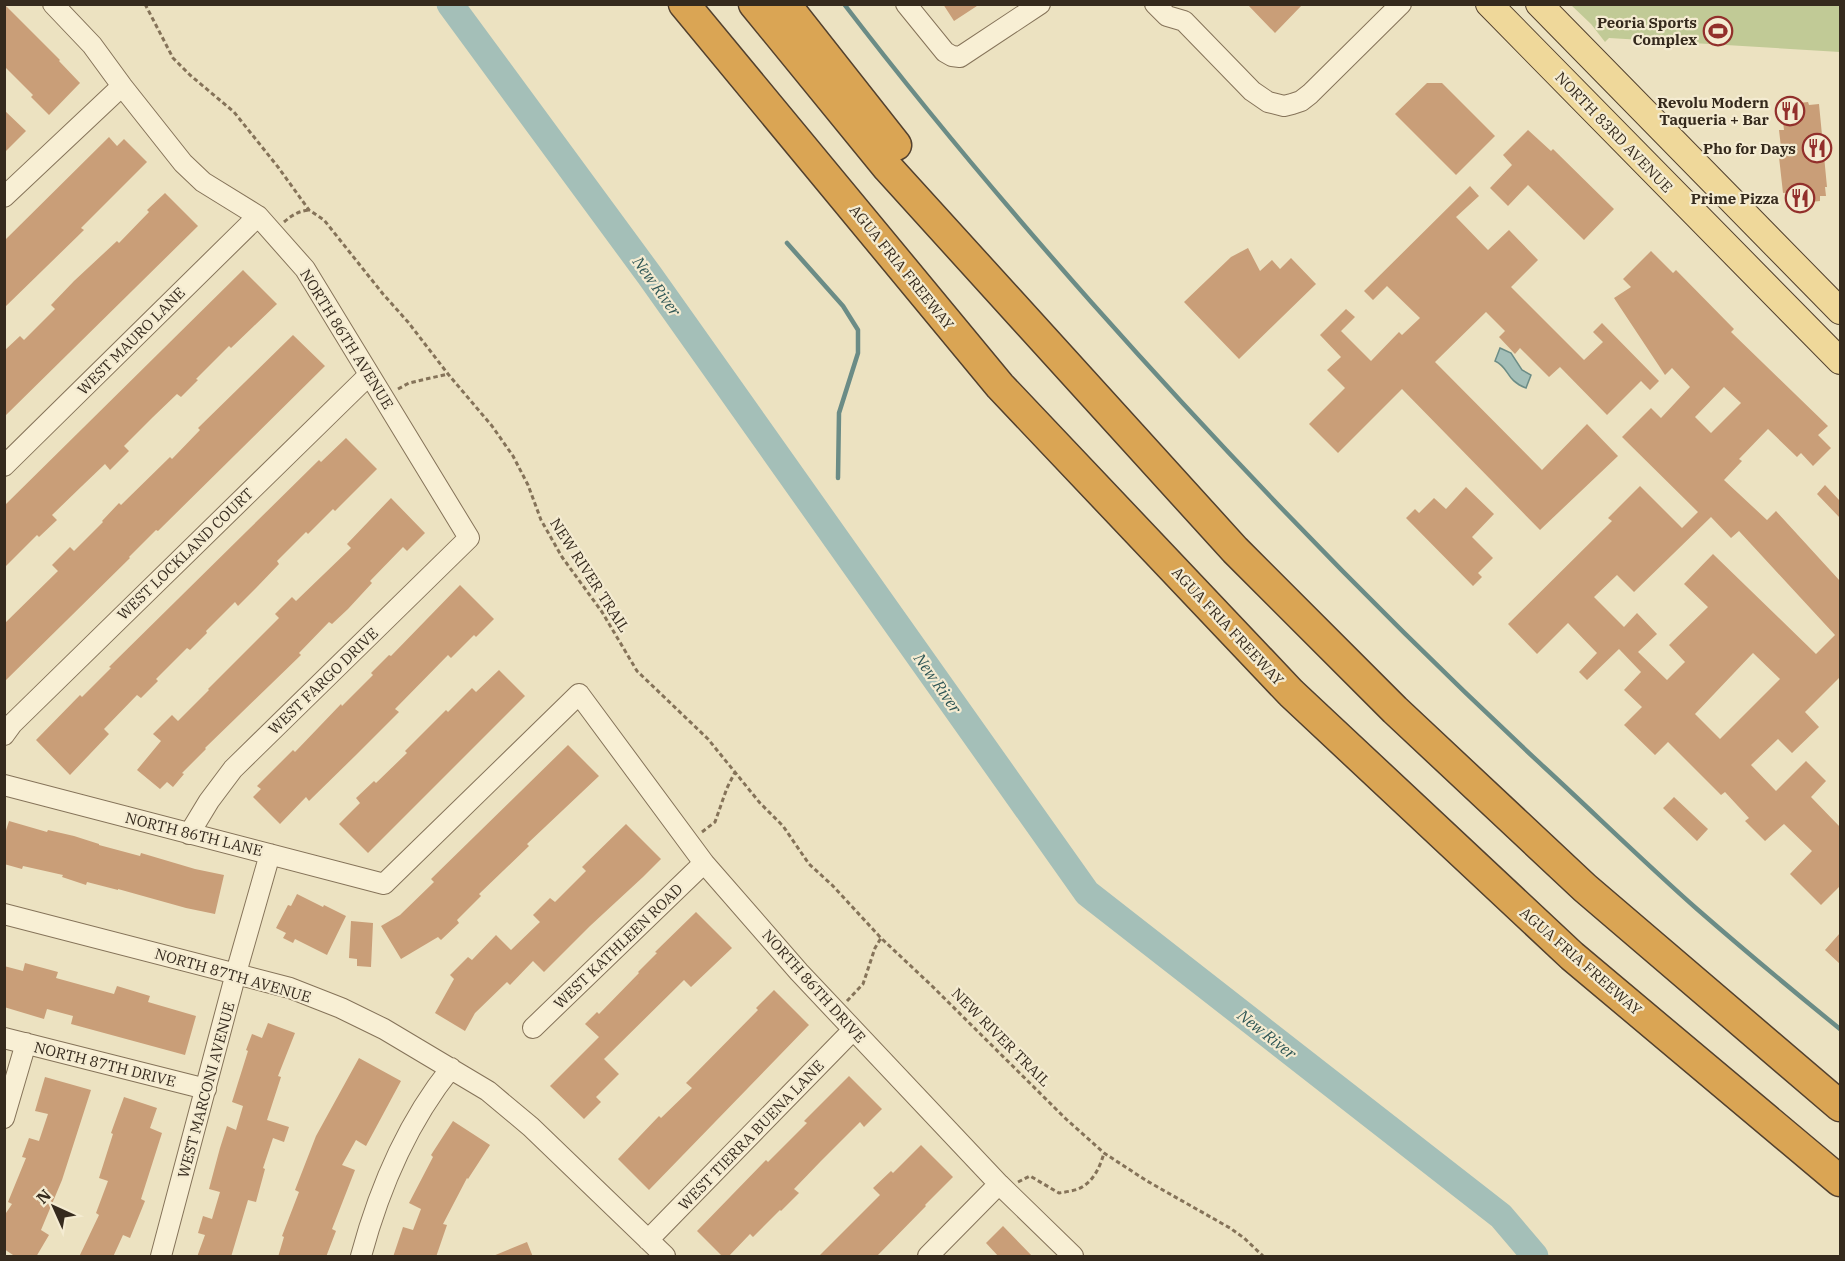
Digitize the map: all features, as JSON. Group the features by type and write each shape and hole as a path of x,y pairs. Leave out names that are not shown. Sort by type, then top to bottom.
{"highway":[{"name":"AGUA FRIA FREEWAY","path":"684,4 1000,386 1291,693 1572,956 1840,1181"},
{"path":"754,4 888,168 1235,550 1395,710 1585,888 1840,1106"},
{"path":"785,4 1121,426"}],"main road":[{"name":"NORTH 83RD AVENUE","path":"1489,4 1840,361"},
{"path":"1539,4 1840,311"}],"street":[{"name":"NORTH 86TH AVENUE","path":"53,4 92,45 183,163 203,182 258,216 305,269 469,538"},
{"path":"906,4 945,52 960,57 1040,4"},
{"path":"1155,4 1167,16 1182,13 1252,91 1268,102 1284,106 1301,101 1310,94 1401,4"},
{"path":"4,197 122,86"},
{"name":"WEST MAURO LANE","path":"4,466 258,216"},
{"name":"WEST LOCKLAND COURT","path":"4,735 12,724 369,375"},
{"name":"WEST FARGO DRIVE","path":"189,834 208,801 233,769 469,538"},
{"name":"NORTH 86TH DRIVE","path":"384,884 579,694 704,863 799,972 1004,1188 1073,1257"},
{"name":"NORTH 86TH LANE","path":"4,785 384,884"},
{"name":"WEST MARCONI AVENUE","path":"161,1257 270,854"},
{"name":"WEST KATHLEEN ROAD","path":"533,1028 704,863"},
{"name":"NORTH 87TH AVENUE","path":"4,914 290,988 341,1008 384,1029 488,1091 531,1126 665,1257"},
{"name":"WEST TIERRA BUENA LANE","path":"648,1240 853,1030"},
{"name":"NORTH 87TH DRIVE","path":"4,1038 206,1089"},
{"path":"4,1118 26,1043"},
{"path":"361,1257 379,1198 403,1140 434,1089 451,1068"},
{"path":"928,1257 1004,1188"}],"path":[{"name":"NEW RIVER TRAIL","path":"145,4 173,58 234,112 309,210 324,220 485,418 513,456 528,485 541,520 562,557 603,612 638,671 708,739 760,803 783,826 809,864 832,885 881,938 1066,1119 1104,1153 1147,1181 1230,1228 1263,1257"},
{"path":"273,233 291,216 302,210 309,210"},
{"path":"383,399 409,383 448,374"},
{"path":"689,842 715,822 735,772"},
{"path":"836,1011 863,984 875,948 881,938"},
{"path":"1004,1188 1030,1176 1059,1193 1079,1189 1093,1178 1101,1165 1104,1153"}],"green space":[{"name":"Peoria Sports Complex","path":"1571,5 1840,5 1840,52 1609,38 1605,42 1591,24"}],"water":[{"path":"1500,348 1511,353 1522,370 1531,375 1526,388 1514,381 1495,361"}],"building":[{"path":"4,4 80,83 49,115 4,66"},
{"path":"943,4 980,4 954,21"},
{"path":"1247,4 1303,4 1275,33"},
{"path":"1427,83 1442,83 1495,136 1456,175 1395,114"},
{"path":"1808,102 1809,105 1819,104 1826,196 1820,196 1820,201 1793,204 1792,192 1783,193 1779,157 1782,156 1779,130 1784,130 1781,105"},
{"path":"4,110 26,131 4,153"},
{"path":"1528,130 1551,151 1553,149 1614,209 1584,240 1528,185 1508,206 1490,188 1512,165 1503,155"},
{"path":"109,137 117,146 124,139 147,162 81,228 84,230 4,308 4,241"},
{"path":"1470,186 1479,196 1456,217 1488,250 1509,230 1538,260 1511,287 1584,360 1603,342 1593,332 1602,323 1659,381 1650,390 1641,381 1607,415 1560,367 1549,377 1520,348 1515,354 1499,337 1505,331 1486,312 1435,362 1542,470 1587,424 1618,456 1540,530 1402,389 1338,453 1309,424 1345,388 1327,370 1341,357 1320,335 1346,309 1355,317 1341,331 1371,361 1399,332 1402,335 1420,318 1387,286 1373,300 1364,291"},
{"path":"165,193 198,226 4,417 4,351 20,336 24,340 55,309 51,305 74,281 117,241 119,243"},
{"path":"1248,248 1260,271 1272,260 1280,269 1291,258 1316,284 1239,359 1184,302 1231,257"},
{"path":"1651,251 1673,273 1676,270 1734,329 1731,332 1828,426 1818,435 1831,448 1813,466 1801,453 1797,457 1768,429 1739,459 1742,461 1724,480 1767,520 1776,511 1840,581 1840,677 1805,712 1819,727 1792,753 1778,739 1751,765 1776,791 1806,761 1826,781 1811,797 1840,827 1840,886 1821,905 1790,874 1812,851 1784,824 1765,841 1745,821 1749,818 1725,792 1721,795 1668,742 1655,755 1624,725 1642,707 1624,690 1641,672 1619,649 1587,680 1579,672 1597,653 1568,623 1537,654 1508,624 1612,521 1608,518 1640,486 1682,528 1698,512 1622,437 1651,408 1661,418 1690,387 1672,368 1665,375 1614,298 1631,287 1623,279","holes":["1724,387 1741,403 1711,433 1695,417","1711,517 1731,538 1739,531 1835,635 1816,654 1713,554 1684,584 1708,607 1669,645 1685,662 1667,680 1638,652 1657,634 1637,613 1624,627 1594,597 1617,575 1634,592","1753,653 1780,679 1720,739 1695,714"]},
{"path":"243,270 277,304 231,348 229,346 181,397 177,394 153,417 124,446 129,451 110,470 105,464 52,515 57,520 39,537 37,535 4,568 4,506"},
{"path":"293,335 325,366 4,682 4,624 58,571 52,565 70,547 74,551 119,503 121,505 170,457 172,459 200,430 198,428"},
{"path":"346,438 377,469 335,511 333,509 308,534 306,532 277,561 279,564 256,588 238,606 235,602 190,650 187,648 156,679 158,681 141,698 137,695 104,729 109,734 70,775 36,740 319,460 321,462"},
{"path":"1825,485 1840,501 1840,518 1817,494"},
{"path":"1466,487 1494,514 1472,537 1493,558 1478,573 1482,577 1473,586 1406,518 1415,509 1419,513 1434,498 1446,509"},
{"path":"391,498 425,533 407,551 403,547 370,581 372,583 348,609 332,624 329,622 299,653 301,655 205,748 182,773 184,774 173,787 167,782 160,789 137,770 161,741 153,734 172,715 178,721 279,618 275,614 292,597 296,601 351,548 347,544"},
{"path":"460,585 494,619 451,658 448,655 395,709 399,712 309,801 306,797 280,824 253,797 261,789 257,786 293,750 295,752 341,704 342,706 373,675 371,673 389,655 391,656"},
{"path":"499,670 525,696 368,853 339,824 360,803 356,798 374,781 376,783 407,753 405,751 446,710 448,712 472,688 476,692"},
{"path":"568,745 599,776 527,844 529,846 479,894 481,896 457,920 459,923 441,940 438,937 401,959 381,926 400,915 434,882 431,879"},
{"path":"1674,797 1708,829 1697,841 1663,808"},
{"path":"9,821 47,832 48,830 74,836 140,856 141,853 224,875 215,914 87,882 86,885 62,877 63,875 4,864 4,837"},
{"path":"626,824 661,859 643,877 544,972 533,961 510,985 507,982 475,1013 465,1031 435,1013 454,979 450,975 468,957 472,960 496,935 511,950 540,922 533,915 550,898 555,902 586,871 582,867"},
{"path":"297,894 346,916 327,955 295,939 293,943 283,938 286,933 276,928 288,905 291,906"},
{"path":"696,912 732,948 691,987 684,980 604,1059 619,1074 596,1097 601,1102 584,1119 550,1086 599,1037 585,1024 597,1012 599,1014 657,953 655,952"},
{"path":"351,921 373,923 371,967 357,966 357,959 349,958"},
{"path":"1840,933 1840,964 1825,950"},
{"path":"25,963 58,972 56,978 114,994 117,986 150,996 148,1002 196,1016 185,1055 71,1024 73,1016 47,1009 44,1019 4,1007 4,966 23,971"},
{"path":"774,990 809,1025 649,1190 618,1159 659,1116 661,1118 692,1088 686,1083 758,1010 756,1008"},
{"path":"268,1023 295,1033 278,1076 281,1077 267,1120 289,1127 284,1142 273,1138 263,1168 265,1169 256,1202 248,1200 231,1257 197,1257 205,1235 198,1233 203,1216 212,1219 220,1192 209,1189 220,1148 227,1126 236,1130 243,1106 232,1102 248,1051 246,1050 252,1034 262,1038"},
{"path":"359,1058 401,1081 366,1146 356,1140 342,1165 355,1170 332,1229 336,1231 326,1257 278,1257 284,1237 282,1236 299,1192 295,1190 316,1136"},
{"path":"849,1076 882,1109 864,1127 860,1122 821,1161 794,1189 799,1193 781,1211 753,1237 750,1234 728,1257 723,1257 697,1231 766,1160 768,1162 807,1123 804,1121"},
{"path":"45,1077 91,1090 62,1180 41,1230 49,1235 36,1257 16,1257 4,1249 4,1216 12,1204 8,1202 26,1158 22,1157 29,1138 39,1141 48,1114 35,1111"},
{"path":"124,1097 157,1108 150,1128 162,1133 141,1199 145,1201 130,1238 123,1235 113,1257 79,1257 99,1215 96,1213 108,1181 99,1178 113,1134 111,1133"},
{"path":"453,1121 490,1145 467,1178 443,1224 447,1225 436,1257 393,1257 403,1227 413,1230 421,1209 409,1203 433,1157 431,1155"},
{"path":"921,1145 953,1177 876,1257 818,1257 880,1195 873,1188 891,1171 893,1173"},
{"path":"1003,1226 1033,1257 999,1257 986,1243"},
{"path":"527,1242 533,1257 493,1257 493,1256"}],"waterway":[{"name":"New River","path":"450,4 650,276 1087,893 1501,1216 1535,1256"},
{"path":"844,4 935,118 1060,267 1201,423 1313,541 1485,712 1658,874 1732,940 1840,1029"},
{"path":"787,243 843,306 858,330 858,353 839,413 838,478"}],"place":[{"name":"Peoria Sports Complex","path":"1718,31"},
{"name":"Revolu Modern Taqueria + Bar","path":"1790,111"},
{"name":"Pho for Days","path":"1817,148"},
{"name":"Prime Pizza","path":"1800,198"}]}
